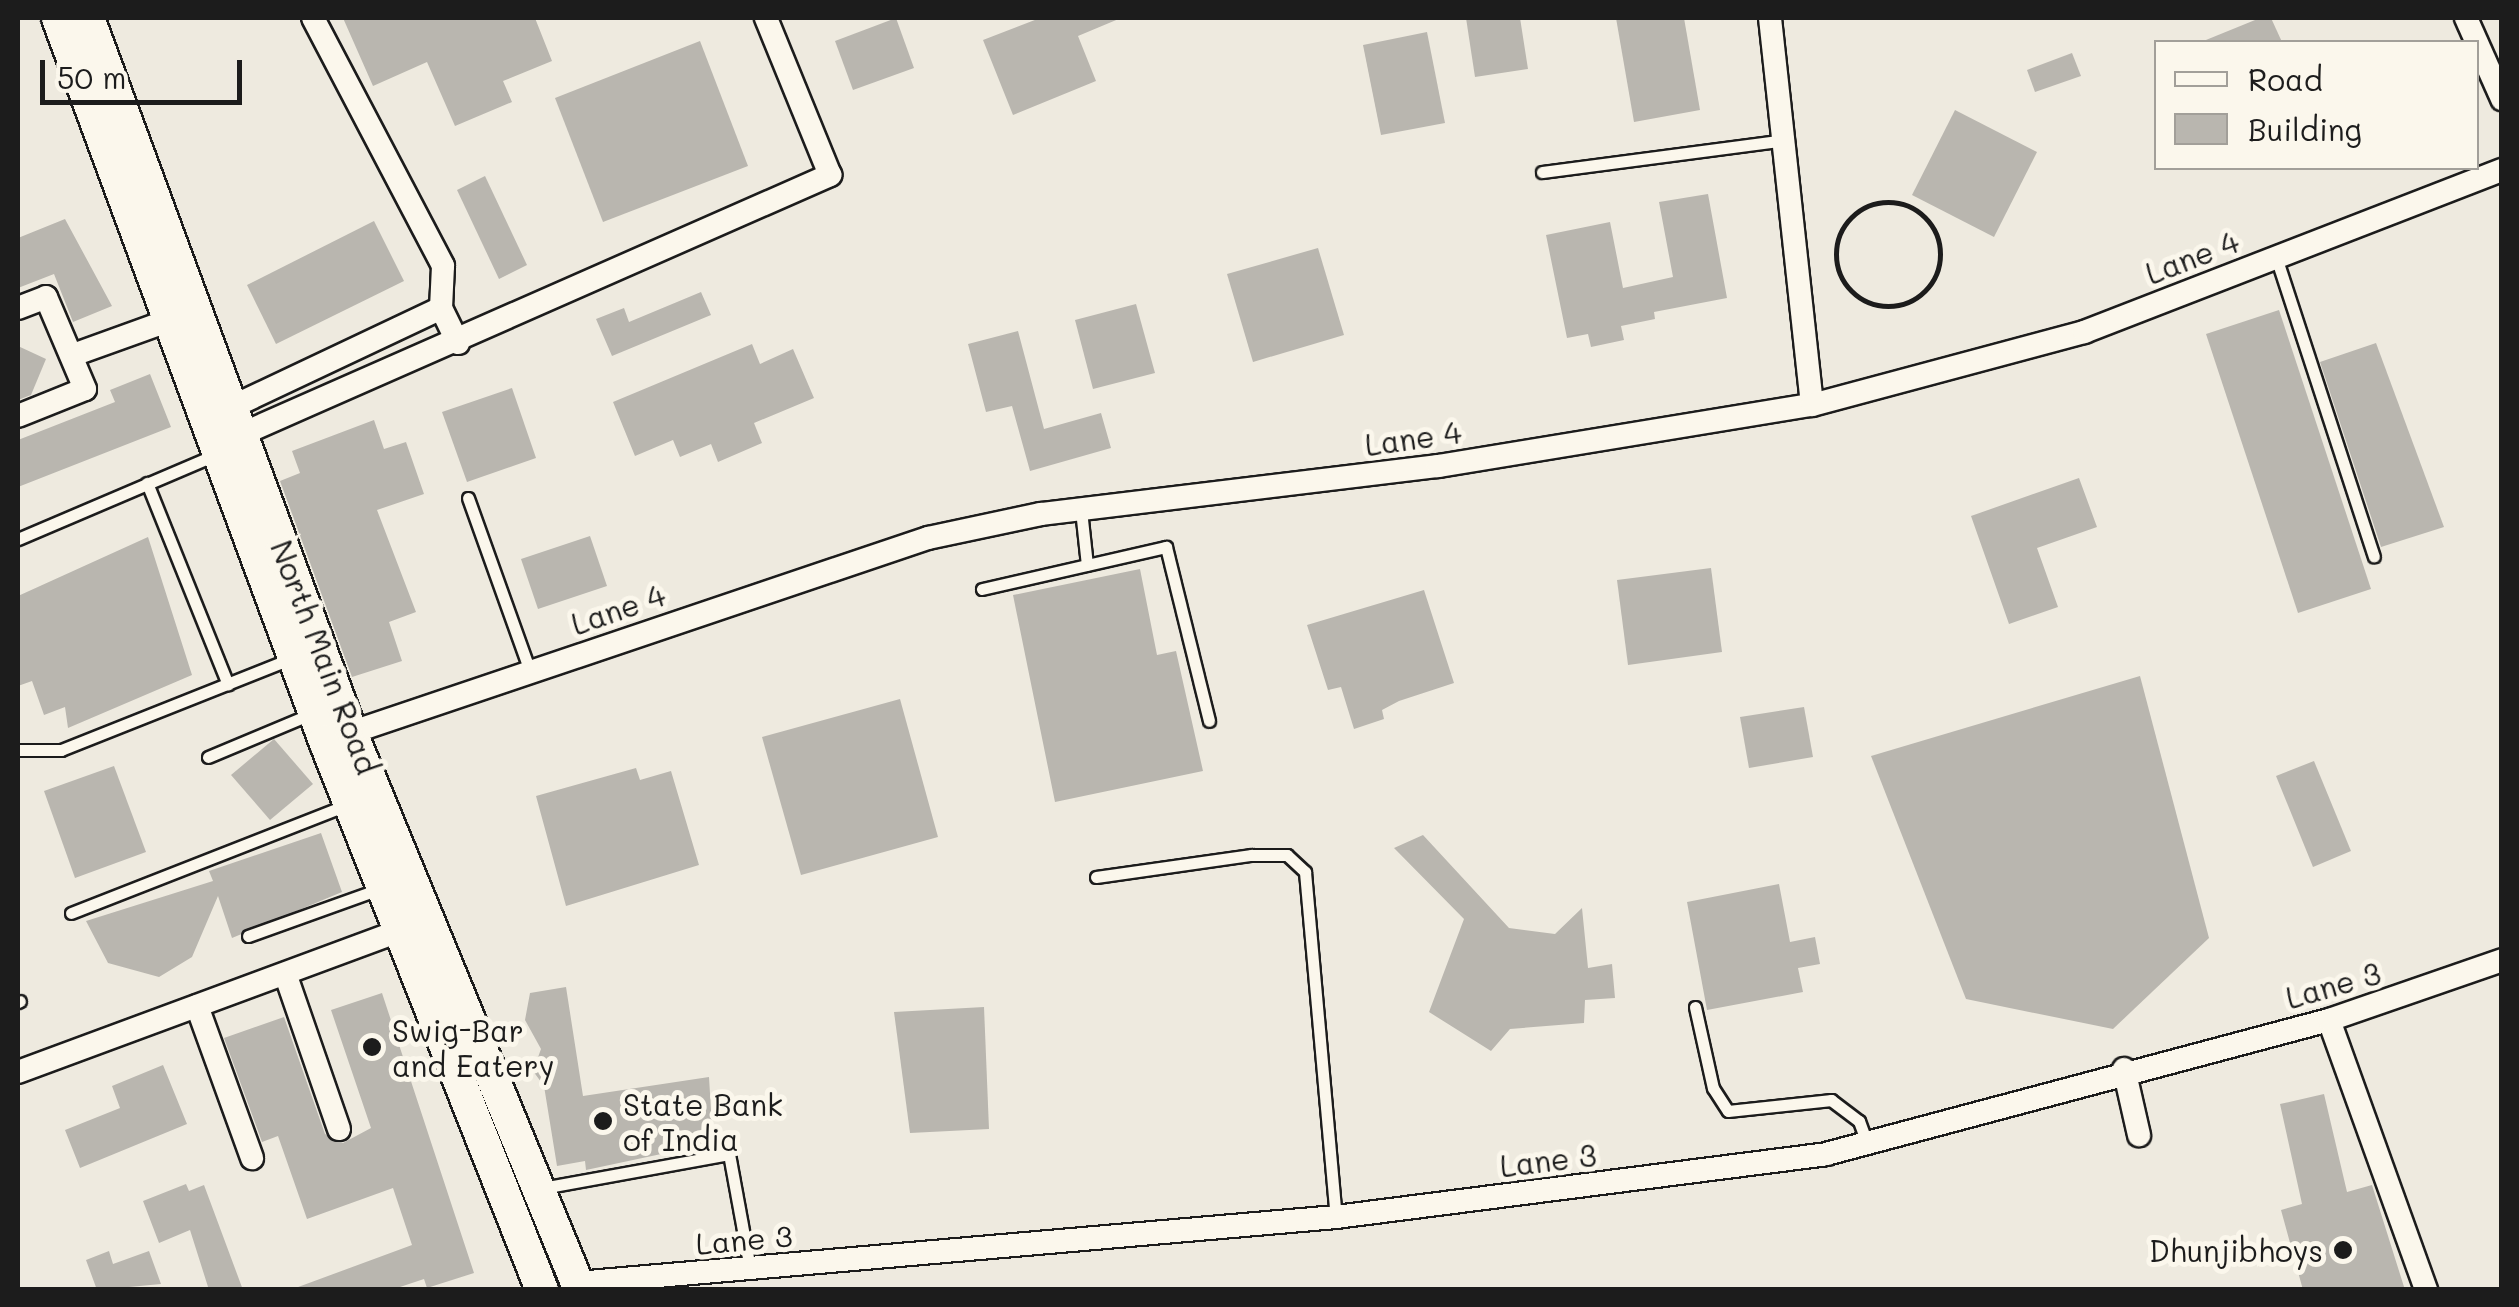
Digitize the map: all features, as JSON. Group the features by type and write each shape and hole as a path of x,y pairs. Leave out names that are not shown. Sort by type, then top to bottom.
{"main road":[{"name":"North Main Road","path":"58,18 170,320 231,432 294,657 538,1189 578,1286"},
{"name":"North Main Road","path":"88,18 231,432 330,729 350,803 542,1290"}],"street":[{"path":"313,18 442,266 440,308 458,343"},
{"path":"231,432 458,343 830,175 766,18"},
{"path":"1770,18 1788,140 1812,405"},
{"path":"2479,47 2502,99"},
{"name":"Lane 4","path":"330,729 530,671 928,538 1081,510 1438,466 1812,405 2084,332 2502,170"},
{"path":"18,308 46,298 85,389 18,416"},
{"path":"231,432 440,308"},
{"path":"73,355 170,320"},
{"path":"18,1072 400,931"},
{"name":"Lane 3","path":"578,1286 1336,1217 1866,1143 2124,1069 2329,1020 2502,960"},
{"path":"291,974 345,1126"},
{"path":"197,1006 252,1158"},
{"path":"2329,1020 2426,1290"},
{"path":"2124,1069 2139,1135"}],"lane":[{"path":"1542,172 1788,140"},
{"path":"2276,257 2374,556"},
{"path":"18,540 147,482 231,432"},
{"path":"147,482 228,684"},
{"path":"468,498 530,671"},
{"path":"1081,510 1087,565"},
{"path":"982,589 1166,547 1209,721"},
{"path":"18,750 61,750 294,657"},
{"path":"208,757 330,729"},
{"path":"71,913 350,803"},
{"path":"1096,878 1250,854 1286,855 1305,872 1336,1217"},
{"path":"248,936 383,888"},
{"path":"1696,1006 1713,1088 1728,1111 1831,1100 1860,1121 1866,1143"},
{"path":"538,1189 729,1154 750,1268"}],"path":[{"path":"1896,204 1916,208 1932,225 1940,256 1924,293 1893,308 1873,307 1846,282 1834,246 1851,215 1896,204"}],"building":[{"path":"343,18 535,18 552,61 503,81 512,102 455,126 427,62 373,86"},
{"path":"896,18 914,68 853,90 835,41"},
{"path":"1040,18 1121,18 1078,36 1096,81 1013,115 983,40"},
{"path":"1466,18 1520,18 1528,69 1475,77"},
{"path":"1616,18 1684,18 1700,110 1634,122"},
{"path":"2260,18 2271,18 2281,40 2206,40"},
{"path":"1427,32 1445,123 1381,135 1363,45"},
{"path":"700,41 748,166 603,222 555,98"},
{"path":"2072,53 2081,76 2035,92 2027,70"},
{"path":"1955,110 2037,152 1994,237 1912,195"},
{"path":"485,176 527,265 499,279 457,190"},
{"path":"1708,194 1727,298 1654,312 1655,319 1621,326 1624,340 1591,347 1588,334 1567,338 1546,235 1610,222 1623,288 1673,277 1659,202"},
{"path":"65,219 112,306 73,322 54,274 18,288 18,238"},
{"path":"374,221 404,281 276,344 247,285"},
{"path":"1318,248 1344,335 1253,362 1227,274"},
{"path":"701,292 711,315 612,356 596,319 624,308 629,322"},
{"path":"1136,304 1155,373 1093,389 1075,320"},
{"path":"2279,310 2371,589 2298,613 2206,334"},
{"path":"1018,331 1044,429 1101,413 1111,448 1030,471 1012,406 986,412 968,344"},
{"path":"2376,343 2444,527 2381,547 2320,362"},
{"path":"752,344 760,364 793,349 814,398 754,423 762,443 718,462 711,444 680,457 673,440 635,456 613,402"},
{"path":"18,346 46,359 31,395 18,400"},
{"path":"150,374 171,427 18,487 18,440 115,402 110,390"},
{"path":"512,388 536,458 467,482 442,412"},
{"path":"374,420 384,449 406,442 424,494 377,510 416,612 389,622 402,661 352,677 280,481 300,473 292,451"},
{"path":"2079,478 2097,527 2037,548 2058,607 2009,624 1971,516"},
{"path":"590,536 607,586 538,609 521,559"},
{"path":"148,537 192,675 68,728 65,707 44,715 32,681 18,686 18,596"},
{"path":"1711,568 1722,652 1628,665 1617,580"},
{"path":"1140,569 1157,655 1176,651 1203,771 1055,802 1013,595"},
{"path":"1424,590 1454,683 1399,701 1382,710 1384,719 1354,729 1341,687 1328,690 1307,625"},
{"path":"2140,676 2209,938 2113,1029 1966,999 1871,756"},
{"path":"900,699 938,837 801,875 762,737"},
{"path":"1804,707 1813,757 1749,768 1740,717"},
{"path":"274,739 313,784 270,820 231,775"},
{"path":"2314,761 2351,851 2313,867 2276,776"},
{"path":"114,766 146,852 75,878 44,791"},
{"path":"636,768 640,780 671,771 699,865 566,906 536,796"},
{"path":"321,833 342,892 232,938 218,896 192,957 159,977 108,963 86,921 213,881 209,871"},
{"path":"1423,835 1509,928 1555,934 1582,908 1588,968 1612,964 1615,998 1585,1000 1584,1023 1510,1029 1491,1051 1429,1012 1464,919 1394,848"},
{"path":"1779,884 1790,942 1815,937 1820,964 1798,968 1803,992 1707,1010 1687,902"},
{"path":"566,987 583,1096 709,1077 713,1143 586,1170 585,1161 557,1166 544,1086 533,1071 541,1049 525,1020 530,993"},
{"path":"382,993 474,1273 427,1288 424,1279 391,1290 290,1290 412,1245 393,1188 307,1219 278,1136 262,1142 224,1038 284,1017 325,1134 343,1143 371,1128 331,1010"},
{"path":"984,1007 989,1129 910,1133 894,1012"},
{"path":"163,1065 187,1124 80,1168 65,1130 120,1108 112,1086"},
{"name":"Dhunjibhoys","path":"2324,1094 2347,1192 2372,1185 2405,1290 2303,1290 2281,1210 2302,1204 2280,1104"},
{"path":"186,1184 189,1191 204,1185 243,1290 209,1290 190,1230 159,1243 143,1201"},
{"path":"109,1251 113,1264 149,1251 161,1284 97,1290 86,1260"}],"place":[{"name":"Swig-Bar and Eatery","path":"372,1047"},
{"name":"State Bank of India","path":"603,1121"},
{"name":"Dhunjibhoys","path":"2343,1250"}]}
